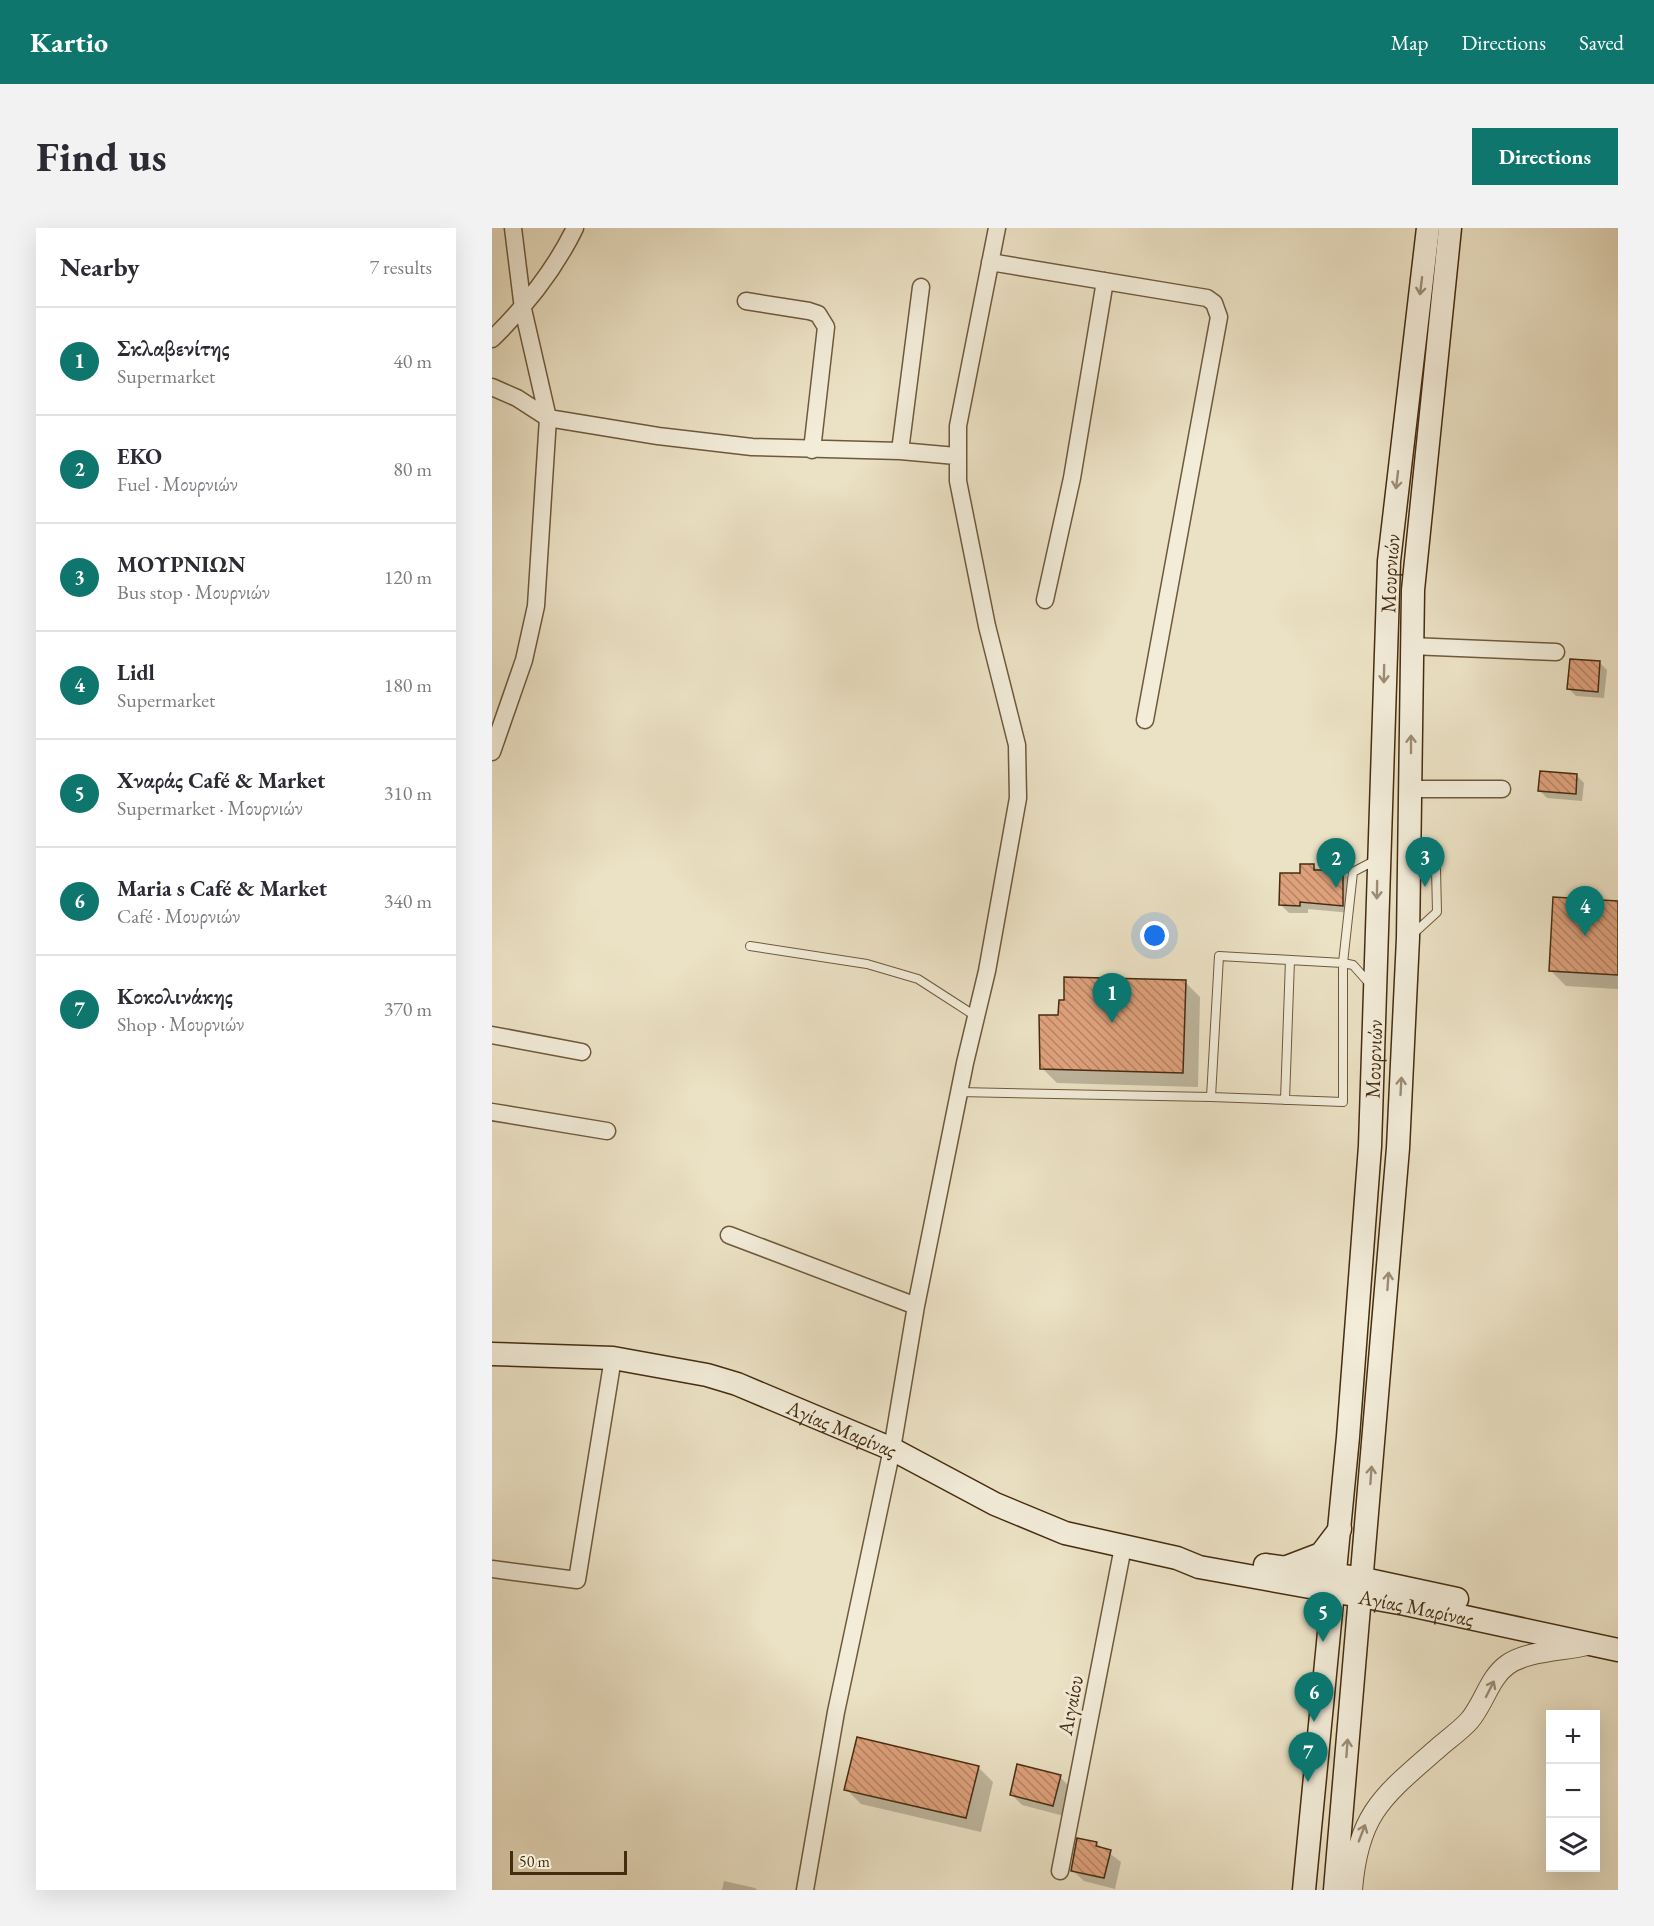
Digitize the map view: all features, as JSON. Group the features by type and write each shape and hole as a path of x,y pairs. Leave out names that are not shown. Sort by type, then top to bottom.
{"main road":[{"name":"Μουρνιών","path":"1304,1890 1335,1584 1363,1245 1375,991 1389,561 1428,228"},
{"name":"Μουρνιών","path":"1335,1890 1356,1638 1363,1587 1398,1148 1408,938 1410,646 1424,469 1450,228"},
{"name":"Αγίας Μαρίνας","path":"492,1354 613,1358 707,1375 737,1384 892,1449 1005,1508 1065,1533 1177,1558 1199,1567 1284,1575 1363,1587 1618,1639"},
{"path":"1329,1641 1312,1600 1284,1575 1321,1554 1340,1529"},
{"path":"1356,1638 1365,1623 1375,1613 1406,1596 1379,1566 1371,1553 1367,1533"},
{"name":"Αγίας Μαρίνας","path":"1406,1596 1618,1650"}],"street":[{"path":"492,752 524,660 536,606 548,418 523,309 513,228"},
{"path":"492,339 523,309 548,276 575,228"},
{"path":"805,1890 836,1712 892,1449 916,1306 977,1017 1018,798 1017,746 980,592 956,456 958,426 997,228"},
{"path":"990,262 1207,298 1214,303 1220,317 1145,720"},
{"path":"1045,600 1072,478 1106,281"},
{"path":"900,451 921,287"},
{"path":"746,301 809,311 818,314 826,327 812,450"},
{"path":"492,387 517,398 548,418 658,436 752,447 900,451 956,456"},
{"path":"1410,646 1556,652"},
{"path":"1410,789 1503,789"},
{"path":"492,1035 582,1052"},
{"path":"492,1112 607,1131"},
{"path":"729,1235 916,1306"},
{"path":"492,1569 577,1580 613,1358"},
{"name":"Αιγαίου","path":"1060,1871 1123,1547"},
{"path":"1352,1890 1355,1856 1370,1816 1382,1798 1468,1722 1484,1702 1498,1673 1520,1657 1569,1651 1591,1644"}],"lane":[{"path":"1408,938 1437,912 1436,869 1410,850"},
{"path":"960,1092 1342,1102 1343,963 1353,872 1378,859"},
{"path":"750,946 867,964 918,979 977,1017"},
{"path":"1211,1097 1219,956 1353,965 1375,991"},
{"path":"1285,1100 1290,960"}],"building":[{"path":"1570,659 1600,661 1598,692 1567,689"},
{"path":"1540,771 1577,774 1576,794 1538,791"},
{"path":"1300,864 1314,864 1314,870 1343,870 1343,906 1300,902 1300,906 1279,905 1280,873 1300,873"},
{"path":"1553,897 1618,901 1618,975 1549,971"},
{"path":"1064,977 1186,980 1183,1073 1040,1069 1039,1015 1058,1015 1059,1000 1064,1000"},
{"path":"857,1737 979,1766 966,1818 844,1790"},
{"path":"1017,1764 1061,1775 1053,1806 1010,1795"},
{"path":"1077,1838 1097,1842 1096,1846 1111,1850 1104,1878 1071,1871"}],"place":[{"name":"ΜΟΥΡΝΙΩΝ","path":"1425,887"},
{"name":"EKO","path":"1336,888"},
{"name":"Lidl","path":"1585,936"},
{"name":"Σκλαβενίτης","path":"1112,1023"},
{"name":"Χναράς Café & Market","path":"1323,1642"},
{"name":"Maria s Café & Market","path":"1314,1722"},
{"name":"Κοκολινάκης","path":"1308,1782"}]}
